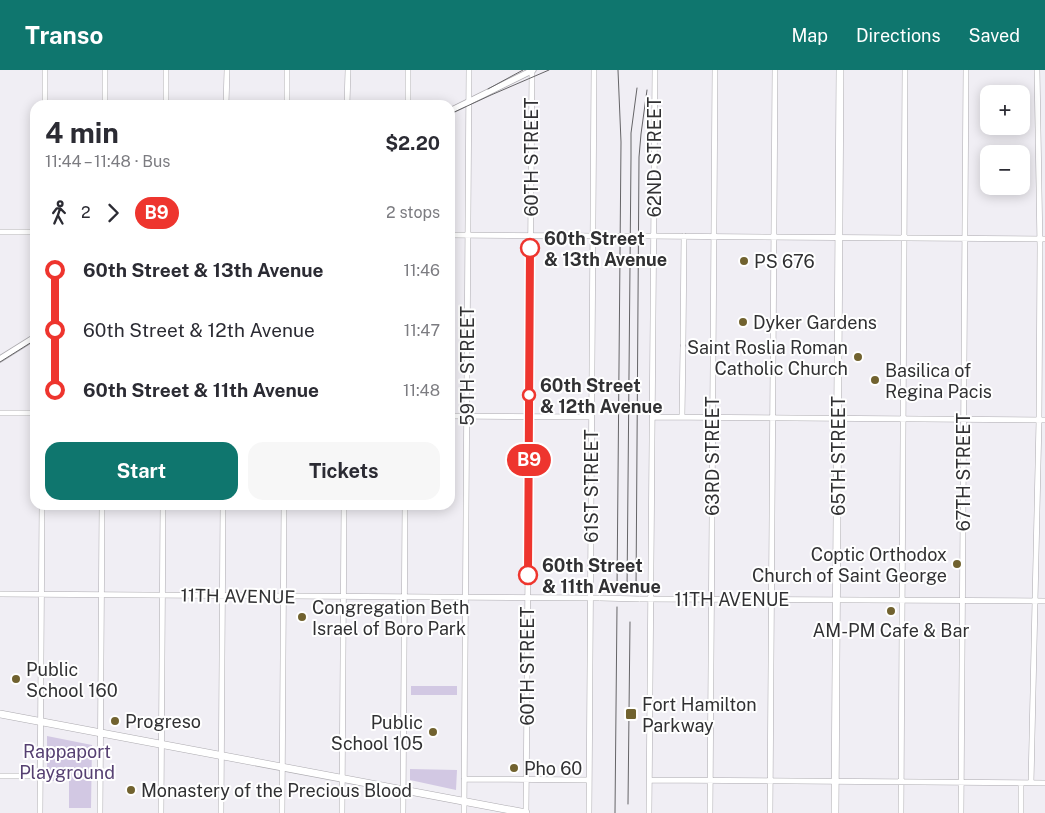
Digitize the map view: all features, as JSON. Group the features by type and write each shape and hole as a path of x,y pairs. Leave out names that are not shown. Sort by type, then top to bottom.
{"main road":[{"name":"65TH STREET","path":"835,813 840,70"},
{"path":"0,714 526,813"}],"street":[{"path":"45,70 45,100"},
{"path":"105,100 106,70"},
{"path":"166,70 166,100"},
{"path":"226,70 226,100"},
{"path":"287,70 287,100"},
{"path":"347,100 348,70"},
{"path":"408,70 408,100"},
{"name":"59TH STREET","path":"464,813 469,70"},
{"path":"455,108 532,70"},
{"name":"60TH STREET","path":"526,813 532,70"},
{"name":"61ST STREET","path":"589,813 594,70"},
{"name":"62ND STREET","path":"649,813 654,70"},
{"name":"63RD STREET","path":"710,813 715,70"},
{"path":"770,813 775,70"},
{"path":"901,813 906,70"},
{"name":"67TH STREET","path":"961,813 966,70"},
{"path":"1031,783 1035,601 1042,420 1043,239 1036,70"},
{"path":"0,232 30,232"},
{"path":"455,235 1043,239"},
{"path":"682,417 684,236"},
{"path":"0,358 30,339"},
{"path":"0,413 30,413"},
{"path":"455,416 591,417"},
{"path":"652,417 1042,420"},
{"path":"40,813 42,510"},
{"path":"100,813 102,510"},
{"path":"161,813 163,510"},
{"path":"221,813 223,510"},
{"path":"282,813 284,510"},
{"path":"342,813 344,510"},
{"path":"403,813 405,510"},
{"name":"11TH AVENUE","path":"0,594 1045,601"},
{"path":"0,776 40,776"},
{"path":"464,779 589,780"},
{"path":"650,780 1045,783"},
{"path":"1021,813 1022,782"}],"green space":[{"path":"411,686 457,686 457,695 411,695"},
{"name":"Rappaport Playground","path":"47,736 92,745 91,808 69,808 69,781 47,781"},
{"path":"410,769 457,770 456,790 410,780"}],"railway":[{"path":"488,89 523,70"},
{"path":"455,112 549,70"},
{"path":"617,591 621,142 618,70"},
{"path":"627,592 631,133 637,88"},
{"path":"636,592 639,157 647,90"},
{"path":"0,362 30,343"},
{"path":"615,813 617,607"},
{"path":"628,804 630,622"}],"bus line":[{"name":"B9","path":"528,575 530,248"}],"place":[{"name":"60th Street & 13th Avenue","path":"530,248"},
{"name":"PS 676","path":"744,261"},
{"name":"Dyker Gardens","path":"743,322"},
{"name":"Saint Roslia Roman Catholic Church","path":"858,357"},
{"name":"Basilica of Regina Pacis","path":"875,380"},
{"name":"60th Street & 12th Avenue","path":"529,395"},
{"name":"Coptic Orthodox Church of Saint George","path":"957,564"},
{"name":"60th Street & 11th Avenue","path":"528,575"},
{"name":"AM-PM Cafe & Bar","path":"891,611"},
{"name":"Congregation Beth Israel of Boro Park","path":"302,617"},
{"name":"Public School 160","path":"16,679"},
{"name":"Fort Hamilton Parkway","path":"631,714"},
{"name":"Progreso","path":"115,721"},
{"name":"Public School 105","path":"433,732"},
{"name":"Pho 60","path":"514,768"},
{"name":"Monastery of the Precious Blood","path":"131,790"}]}
